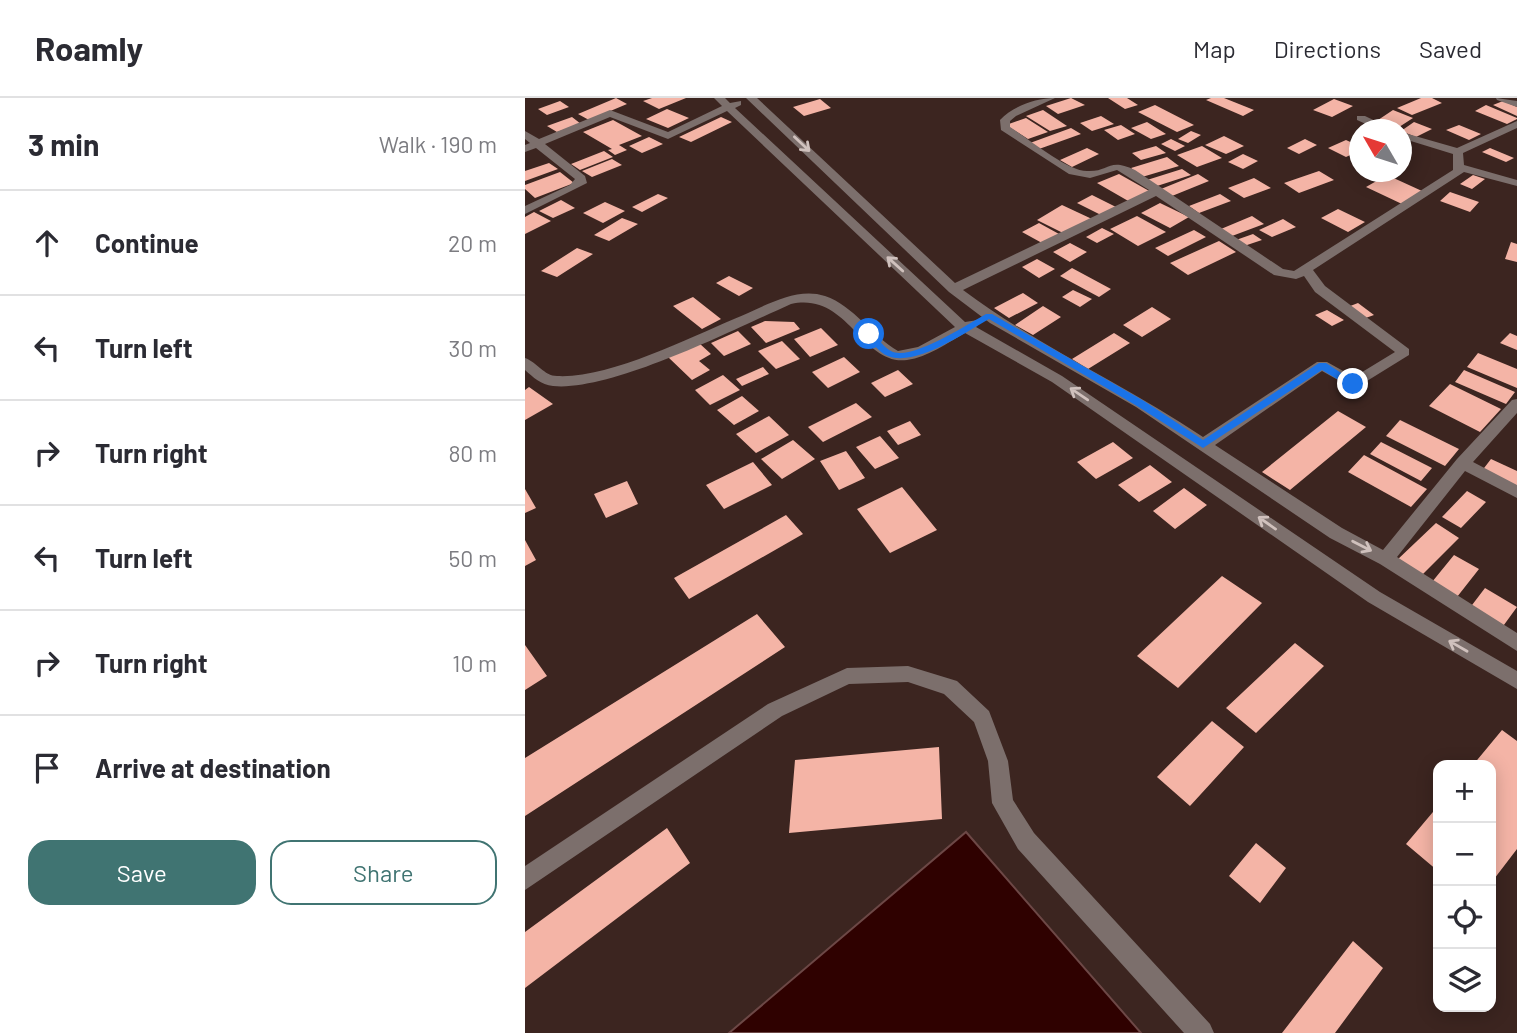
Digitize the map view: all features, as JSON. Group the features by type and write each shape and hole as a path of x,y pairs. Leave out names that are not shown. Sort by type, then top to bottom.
{"street":[{"path":"525,149 610,113 668,136 723,102 753,98 954,289 989,316 1141,404 1336,533 1386,559 1517,643"},
{"path":"1050,98 1012,114 1003,123 1005,128 1073,172 1090,175 1118,166 1131,172 1279,272 1296,275 1459,171 1458,152"},
{"path":"1501,98 1517,104"},
{"path":"723,102 963,327 1057,379 1374,597 1517,681"},
{"path":"1412,138 1458,152 1517,124"},
{"path":"525,134 582,178 574,187 525,210"},
{"path":"1459,167 1517,183"},
{"path":"954,289 1157,191"},
{"path":"1203,445 1322,365 1353,384 1404,352 1320,289 1306,270"},
{"path":"525,363 551,381 588,380 641,362 788,301 812,297 841,312 888,354 902,357 928,349 963,327 989,316"},
{"path":"1386,559 1463,463 1517,404"},
{"path":"1463,463 1517,492"},
{"path":"525,879 775,710 847,676 908,674 950,687 982,717 998,761 1003,803 1026,841 1201,1033"}],"shaded area":[{"path":"966,832 1141,1033 729,1033"}],"building":[{"path":"616,98 627,104 589,120 578,114"},
{"path":"652,98 686,98 659,109 643,101"},
{"path":"1071,98 1085,105 1058,114 1046,106"},
{"path":"1108,98 1127,98 1138,105 1125,109"},
{"path":"1224,98 1254,110 1243,116 1206,100"},
{"path":"1421,98 1432,98 1442,103 1412,115 1397,108"},
{"path":"820,99 831,108 804,116 793,107"},
{"path":"1334,99 1353,106 1332,117 1313,110"},
{"path":"560,101 569,107 547,115 538,109"},
{"path":"1503,101 1517,107 1517,116 1493,105"},
{"path":"1155,105 1194,125 1177,132 1138,112"},
{"path":"1486,105 1517,119 1507,124 1475,111"},
{"path":"667,109 689,118 668,128 646,119"},
{"path":"1043,110 1067,126 1050,131 1026,116"},
{"path":"1393,110 1413,118 1411,119 1380,119"},
{"path":"1101,116 1114,124 1092,131 1080,123"},
{"path":"572,117 581,124 557,132 547,126"},
{"path":"721,117 732,122 691,142 679,137"},
{"path":"1026,118 1048,132 1028,139 1006,125"},
{"path":"613,120 642,136 619,145 627,150 615,155 608,150 612,149 583,132"},
{"path":"1147,122 1166,134 1151,139 1131,128"},
{"path":"1412,123 1432,129 1416,137 1412,135"},
{"path":"1121,125 1135,134 1118,140 1104,130"},
{"path":"1459,125 1481,134 1469,140 1446,130"},
{"path":"1071,128 1081,134 1039,149 1030,143"},
{"path":"1191,131 1201,135 1188,143 1178,139"},
{"path":"1224,136 1244,146 1226,154 1205,145"},
{"path":"649,137 663,144 642,153 629,146"},
{"path":"1171,139 1185,146 1175,151 1161,144"},
{"path":"1305,139 1317,145 1299,154 1287,148"},
{"path":"1346,140 1349,141 1349,156 1346,157 1328,148"},
{"path":"1156,146 1166,153 1141,160 1132,153"},
{"path":"1202,146 1222,158 1197,167 1177,155"},
{"path":"1087,148 1099,154 1072,167 1060,160"},
{"path":"1490,148 1514,158 1506,162 1482,152"},
{"path":"604,151 613,157 580,170 571,164"},
{"path":"1243,154 1258,161 1243,169 1228,162"},
{"path":"1167,157 1179,166 1142,177 1131,168"},
{"path":"612,159 622,165 592,177 582,171"},
{"path":"549,163 558,169 525,181 525,171"},
{"path":"1182,169 1191,175 1157,186 1147,180"},
{"path":"1319,171 1334,180 1299,193 1284,183"},
{"path":"560,172 574,183 535,198 525,189 525,185"},
{"path":"1119,174 1151,192 1130,202 1097,183"},
{"path":"1198,174 1209,181 1172,196 1161,189"},
{"path":"1473,175 1485,179 1472,189 1460,184"},
{"path":"1254,178 1271,188 1244,198 1228,188"},
{"path":"1375,182 1402,182 1422,191 1402,204 1366,187"},
{"path":"1450,192 1479,202 1470,212 1440,201"},
{"path":"658,194 668,198 642,212 632,207"},
{"path":"1220,194 1231,201 1199,213 1189,206"},
{"path":"1092,195 1118,208 1103,216 1077,203"},
{"path":"561,200 575,208 553,218 539,211"},
{"path":"605,202 625,211 603,223 583,213"},
{"path":"1160,203 1189,217 1170,228 1141,213"},
{"path":"1062,205 1092,219 1067,235 1037,220"},
{"path":"1338,209 1365,222 1348,232 1321,218"},
{"path":"534,212 551,221 525,234 525,217"},
{"path":"1137,216 1166,232 1138,246 1110,229"},
{"path":"1252,216 1264,224 1232,236 1221,229"},
{"path":"622,218 638,224 609,241 594,235"},
{"path":"1283,219 1296,227 1272,237 1259,230"},
{"path":"1039,223 1059,234 1042,243 1022,232"},
{"path":"1102,228 1114,234 1097,243 1086,237"},
{"path":"1194,230 1206,237 1168,256 1155,248"},
{"path":"1253,234 1262,240 1244,246 1236,240"},
{"path":"1219,241 1236,252 1188,275 1170,263"},
{"path":"1511,242 1517,244 1517,262 1505,259"},
{"path":"1070,243 1087,252 1070,262 1053,252"},
{"path":"577,248 593,254 557,277 541,271"},
{"path":"1037,259 1055,269 1039,278 1022,267"},
{"path":"1072,268 1111,289 1099,297 1060,276"},
{"path":"729,276 753,288 739,296 716,283"},
{"path":"1073,290 1092,299 1080,307 1062,297"},
{"path":"1023,293 1038,303 1009,318 994,308"},
{"path":"693,297 721,319 702,329 673,306"},
{"path":"1358,303 1374,315 1360,320 1345,308"},
{"path":"1043,306 1061,317 1033,335 1015,325"},
{"path":"1152,307 1171,319 1142,337 1123,325"},
{"path":"1327,310 1344,320 1332,326 1315,315"},
{"path":"765,321 794,322 800,329 766,343 751,327"},
{"path":"821,328 838,345 810,357 794,339"},
{"path":"738,331 751,344 724,356 711,343"},
{"path":"1114,333 1130,343 1088,369 1072,359"},
{"path":"1510,333 1517,336 1517,350 1500,343"},
{"path":"782,341 800,359 776,369 758,351"},
{"path":"699,343 711,354 699,361 710,370 692,380 668,357"},
{"path":"1478,353 1517,369 1517,388 1467,367"},
{"path":"844,357 860,372 828,388 812,372"},
{"path":"763,367 769,374 742,386 736,379"},
{"path":"898,370 913,384 885,397 871,383"},
{"path":"1464,370 1515,392 1506,404 1455,382"},
{"path":"723,375 740,390 710,405 695,390"},
{"path":"1450,384 1501,409 1480,432 1429,406"},
{"path":"529,387 553,404 525,420 525,390"},
{"path":"742,396 759,411 734,425 717,410"},
{"path":"856,403 872,417 823,442 808,427"},
{"path":"1338,411 1366,427 1290,490 1262,472"},
{"path":"769,416 789,435 756,453 736,434"},
{"path":"1400,420 1459,449 1445,466 1386,436"},
{"path":"910,421 921,435 898,445 887,431"},
{"path":"880,436 899,458 875,469 856,447"},
{"path":"793,440 815,459 782,479 761,459"},
{"path":"1113,442 1133,458 1096,479 1077,462"},
{"path":"1381,442 1432,468 1421,481 1370,454"},
{"path":"846,451 865,478 839,490 820,461"},
{"path":"1364,455 1427,489 1411,507 1348,472"},
{"path":"1491,459 1517,471 1517,490 1481,472"},
{"path":"753,462 772,485 724,509 706,485"},
{"path":"1150,465 1172,482 1139,502 1118,485"},
{"path":"627,481 638,504 606,518 594,494"},
{"path":"902,487 937,530 890,553 857,509"},
{"path":"1184,488 1207,505 1175,529 1153,511"},
{"path":"525,489 536,508 525,513"},
{"path":"1467,491 1486,502 1461,528 1442,517"},
{"path":"786,515 803,534 689,599 674,578"},
{"path":"1436,523 1459,538 1420,577 1396,561"},
{"path":"525,540 536,560 525,566"},
{"path":"1454,555 1479,569 1457,597 1432,582"},
{"path":"1222,576 1262,603 1178,688 1137,656"},
{"path":"1485,588 1517,607 1501,629 1469,609"},
{"path":"757,614 785,647 525,816 525,758"},
{"path":"1295,643 1324,666 1256,733 1226,708"},
{"path":"525,645 547,676 525,690"},
{"path":"1212,721 1244,747 1190,806 1157,777"},
{"path":"1502,730 1517,741 1517,849 1496,876 1496,760 1477,760"},
{"path":"939,747 942,819 789,833 795,760"},
{"path":"1433,812 1433,867 1406,844"},
{"path":"667,828 690,863 525,988 525,932"},
{"path":"1256,843 1286,868 1260,903 1229,876"},
{"path":"1353,941 1383,968 1335,1033 1282,1033"}],"route":[{"path":"869,334 888,354 902,357 928,349 963,327 989,316 1141,404 1203,445 1322,365 1353,384"}]}
